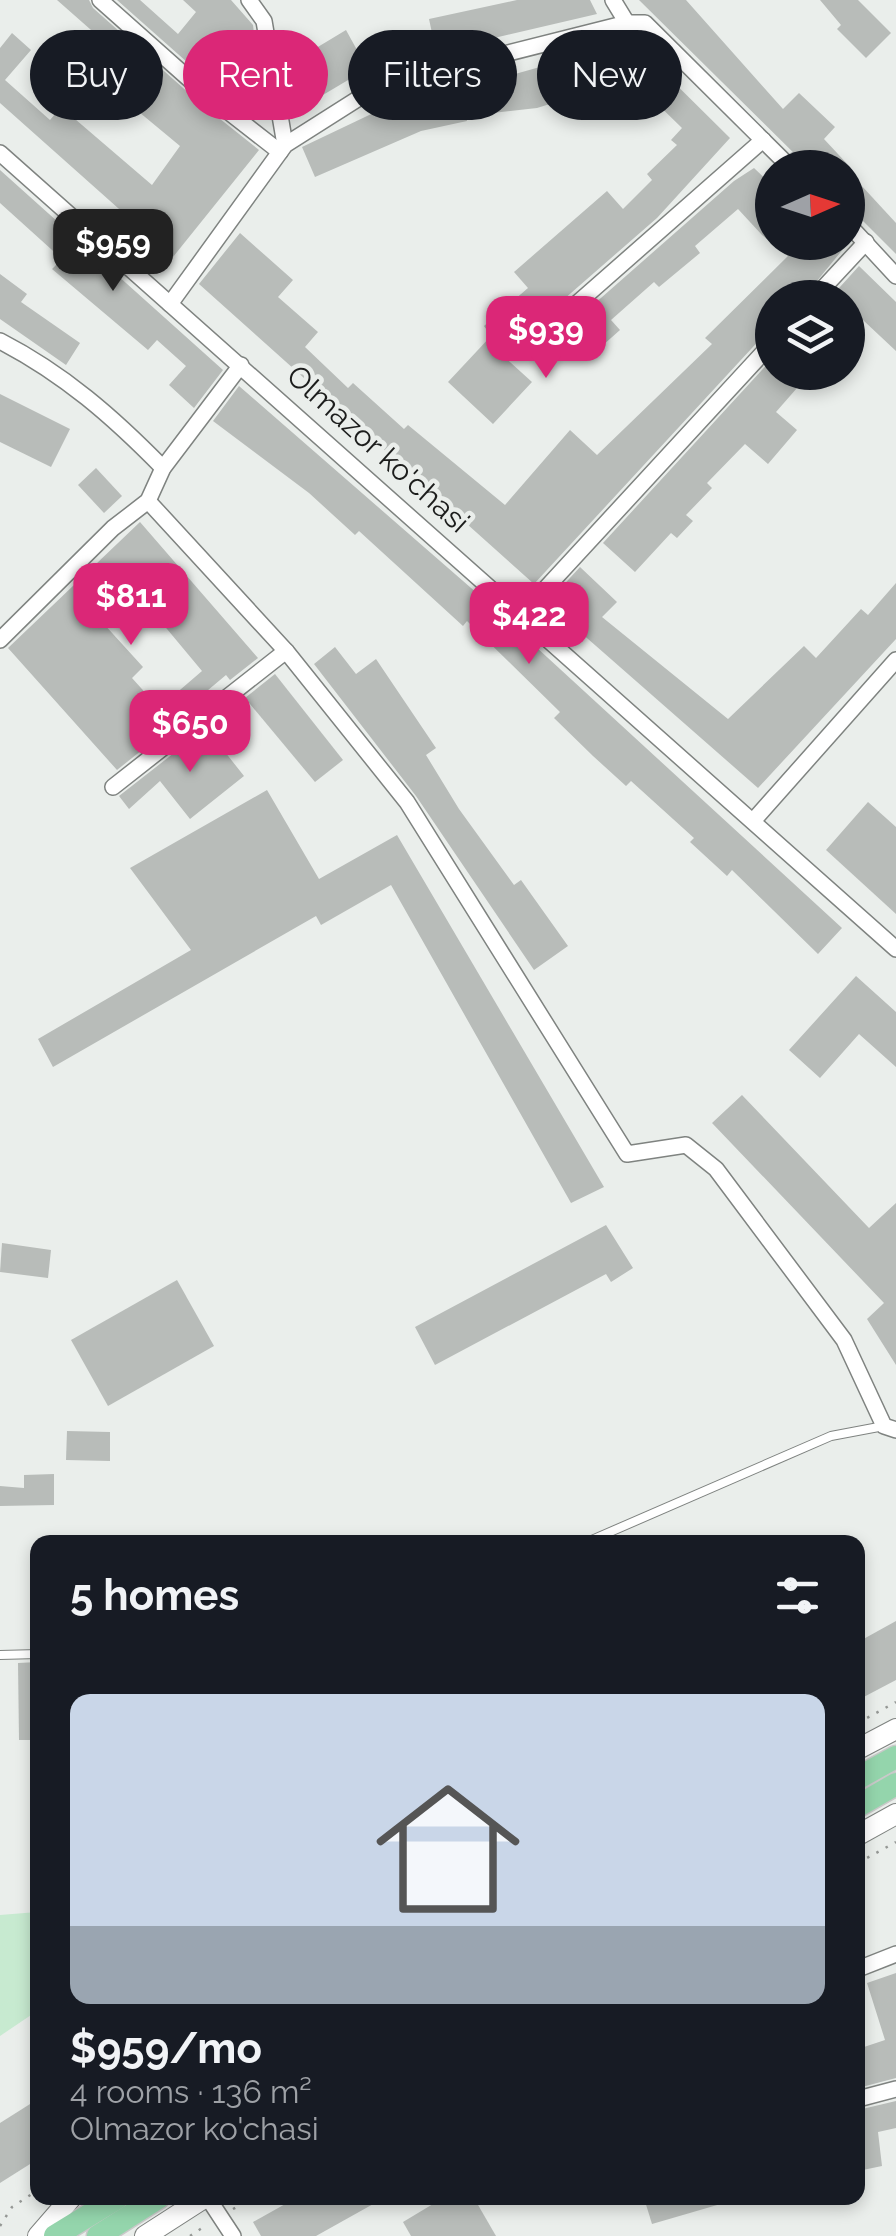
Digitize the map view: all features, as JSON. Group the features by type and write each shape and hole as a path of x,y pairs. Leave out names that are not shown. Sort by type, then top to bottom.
{"main road":[{"path":"865,1774 896,1756"},
{"path":"865,1802 896,1784"},
{"path":"56,2236 106,2205"},
{"path":"98,2236 147,2205"}],"street":[{"path":"100,0 207,95 282,149"},
{"path":"614,0 627,23"},
{"path":"256,2 264,21 282,149"},
{"path":"170,304 282,149 378,86 627,23 645,23 773,150"},
{"path":"540,336 763,140"},
{"name":"Olmazor ko'chasi","path":"0,153 896,950"},
{"path":"831,280 866,242 896,276"},
{"path":"0,341 36,360 104,408 163,468"},
{"path":"522,614 755,361"},
{"path":"0,640 113,528 148,501 163,468 241,365"},
{"path":"148,501 286,652 407,802 627,1154 686,1145 716,1169 844,1340 890,1428"},
{"path":"112,787 286,652"},
{"path":"754,821 896,660"},
{"path":"865,1746 896,1729"},
{"path":"865,1831 896,1814"},
{"path":"865,1966 896,1954"},
{"path":"865,2097 896,2089"},
{"path":"38,2236 65,2205"},
{"path":"145,2236 195,2205"},
{"path":"211,2205 232,2236"}],"lane":[{"path":"604,1535 832,1436 890,1428"},
{"path":"0,1655 30,1654"}],"path":[{"path":"865,1719 896,1702"},
{"path":"865,1859 896,1842"},
{"path":"0,2226 12,2207 30,2195"}],"green space":[{"path":"30,1913 30,2016 0,2036 0,1915"}],"building":[{"path":"57,0 89,0 118,30 91,30"},
{"path":"117,0 140,0 178,34 196,12 183,0 231,0 254,30 183,30 183,59 163,41 163,30 151,30"},
{"path":"517,0 590,0 597,14 517,33 431,30 429,19"},
{"path":"639,0 686,0 783,109 799,93 835,127 824,139 834,150 791,150 682,42 682,30 669,30"},
{"path":"820,0 858,0 891,33 866,58 837,29 841,25"},
{"path":"346,30 348,80 328,92 328,41"},
{"path":"12,33 30,49 5,80 30,102 30,120 76,120 152,185 180,146 149,120 163,120 163,70 183,88 183,120 221,120 259,150 173,257 0,103 0,48"},
{"path":"537,68 537,108 517,110 517,73"},
{"path":"682,90 730,138 657,218 501,354 532,382 493,424 448,382 491,336 484,326 528,288 514,272 607,191 623,209 652,180 647,174 677,145 671,140 682,128 674,120 682,120"},
{"path":"359,120 467,121 421,131 315,177 302,147"},
{"path":"755,169 755,227 738,209 695,246 700,253 659,287 654,282 611,320 620,330 585,361 560,334 734,181"},
{"path":"0,170 223,370 194,408 169,385 186,366 157,340 148,350 52,269 62,259 0,203"},
{"path":"865,189 896,223 896,254 865,223"},
{"path":"240,233 293,280 278,297 318,332 305,347 348,388 353,383 404,429 408,425 505,505 570,430 597,455 712,344 705,338 755,289 755,345 534,584 199,284"},
{"path":"784,260 834,260 818,280 764,280"},
{"path":"859,266 896,302 896,351 865,322 865,280 846,280"},
{"path":"0,274 27,294 21,302 80,343 66,365 0,319"},
{"path":"755,378 755,390 795,390 776,412 797,430 768,464 745,444 707,483 712,488 686,515 693,521 677,538 671,533 635,572 603,543"},
{"path":"239,386 486,601 842,928 818,954 732,870 727,876 690,842 694,838 631,781 626,786 593,756 554,718 560,712 467,621 463,626 359,531 355,535 309,493 213,421"},
{"path":"0,394 70,429 51,467 0,442"},
{"path":"96,468 122,496 104,513 78,485"},
{"path":"140,522 258,658 230,680 226,675 189,706 192,710 117,770 8,648","holes":["137,593 202,671 159,708 132,678 143,667 103,623"]},
{"path":"580,567 617,602 602,617 728,719 804,646 816,658 861,609 868,615 896,583 896,639 758,788 547,603"},
{"path":"335,647 356,674 376,659 436,748 426,755 459,809 514,885 521,880 568,946 534,970 416,796 314,664"},
{"path":"275,674 343,760 315,782 245,698"},
{"path":"206,728 244,776 190,819 160,781 129,809 119,796"},
{"path":"267,790 319,879 397,835 604,1187 571,1203 391,885 321,925 316,916 53,1067 38,1039 191,950 130,868"},
{"path":"868,802 896,827 896,914 826,850"},
{"path":"856,976 896,1012 896,1067 859,1034 820,1078 789,1050"},
{"path":"742,1095 869,1228 896,1203 896,1365 867,1319 884,1303 712,1123"},
{"path":"606,1225 633,1268 611,1282 606,1274 435,1365 415,1327"},
{"path":"2,1243 51,1250 48,1278 0,1272"},
{"path":"177,1280 214,1346 108,1406 71,1340"},
{"path":"67,1431 110,1432 110,1461 66,1460"},
{"path":"54,1474 54,1505 0,1506 0,1486 24,1488 24,1475"},
{"path":"896,1621 896,1680 865,1696 865,1638"},
{"path":"30,1662 30,1740 19,1740 18,1663"},
{"path":"896,1973 896,2078 865,2086 865,2047 885,2040 867,1983"},
{"path":"896,2101 896,2128 878,2132 882,2166 865,2170 865,2108"},
{"path":"30,2104 30,2164 0,2183 0,2123"},
{"path":"283,2205 371,2205 316,2236 261,2236 253,2222"},
{"path":"431,2205 478,2205 496,2236 411,2236 403,2222"},
{"path":"646,2205 717,2205 652,2224"}]}
